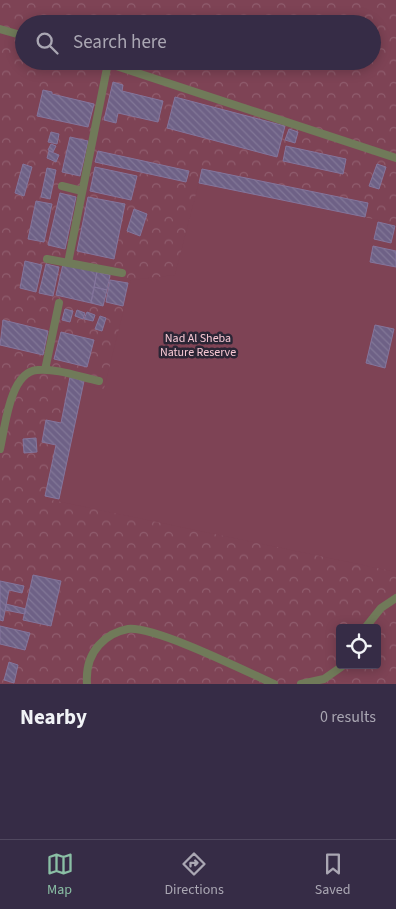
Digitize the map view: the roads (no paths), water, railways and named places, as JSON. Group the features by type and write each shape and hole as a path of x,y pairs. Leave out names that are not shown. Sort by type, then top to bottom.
{"lane":[{"path":"0,29 15,33"},
{"path":"68,263 104,70"},
{"path":"129,70 396,158"},
{"path":"62,186 82,190"},
{"path":"47,259 122,273"},
{"path":"45,370 59,303"},
{"path":"0,450 16,384 28,372 45,370 99,381"},
{"path":"368,624 381,608 396,598"},
{"path":"86,684 88,662 94,650 110,636 128,629 142,630 167,637 274,684"},
{"path":"301,684 324,679 338,669"}],"park label":[{"name":"Nad Al Sheba Nature Reserve","path":"198,345"}]}
